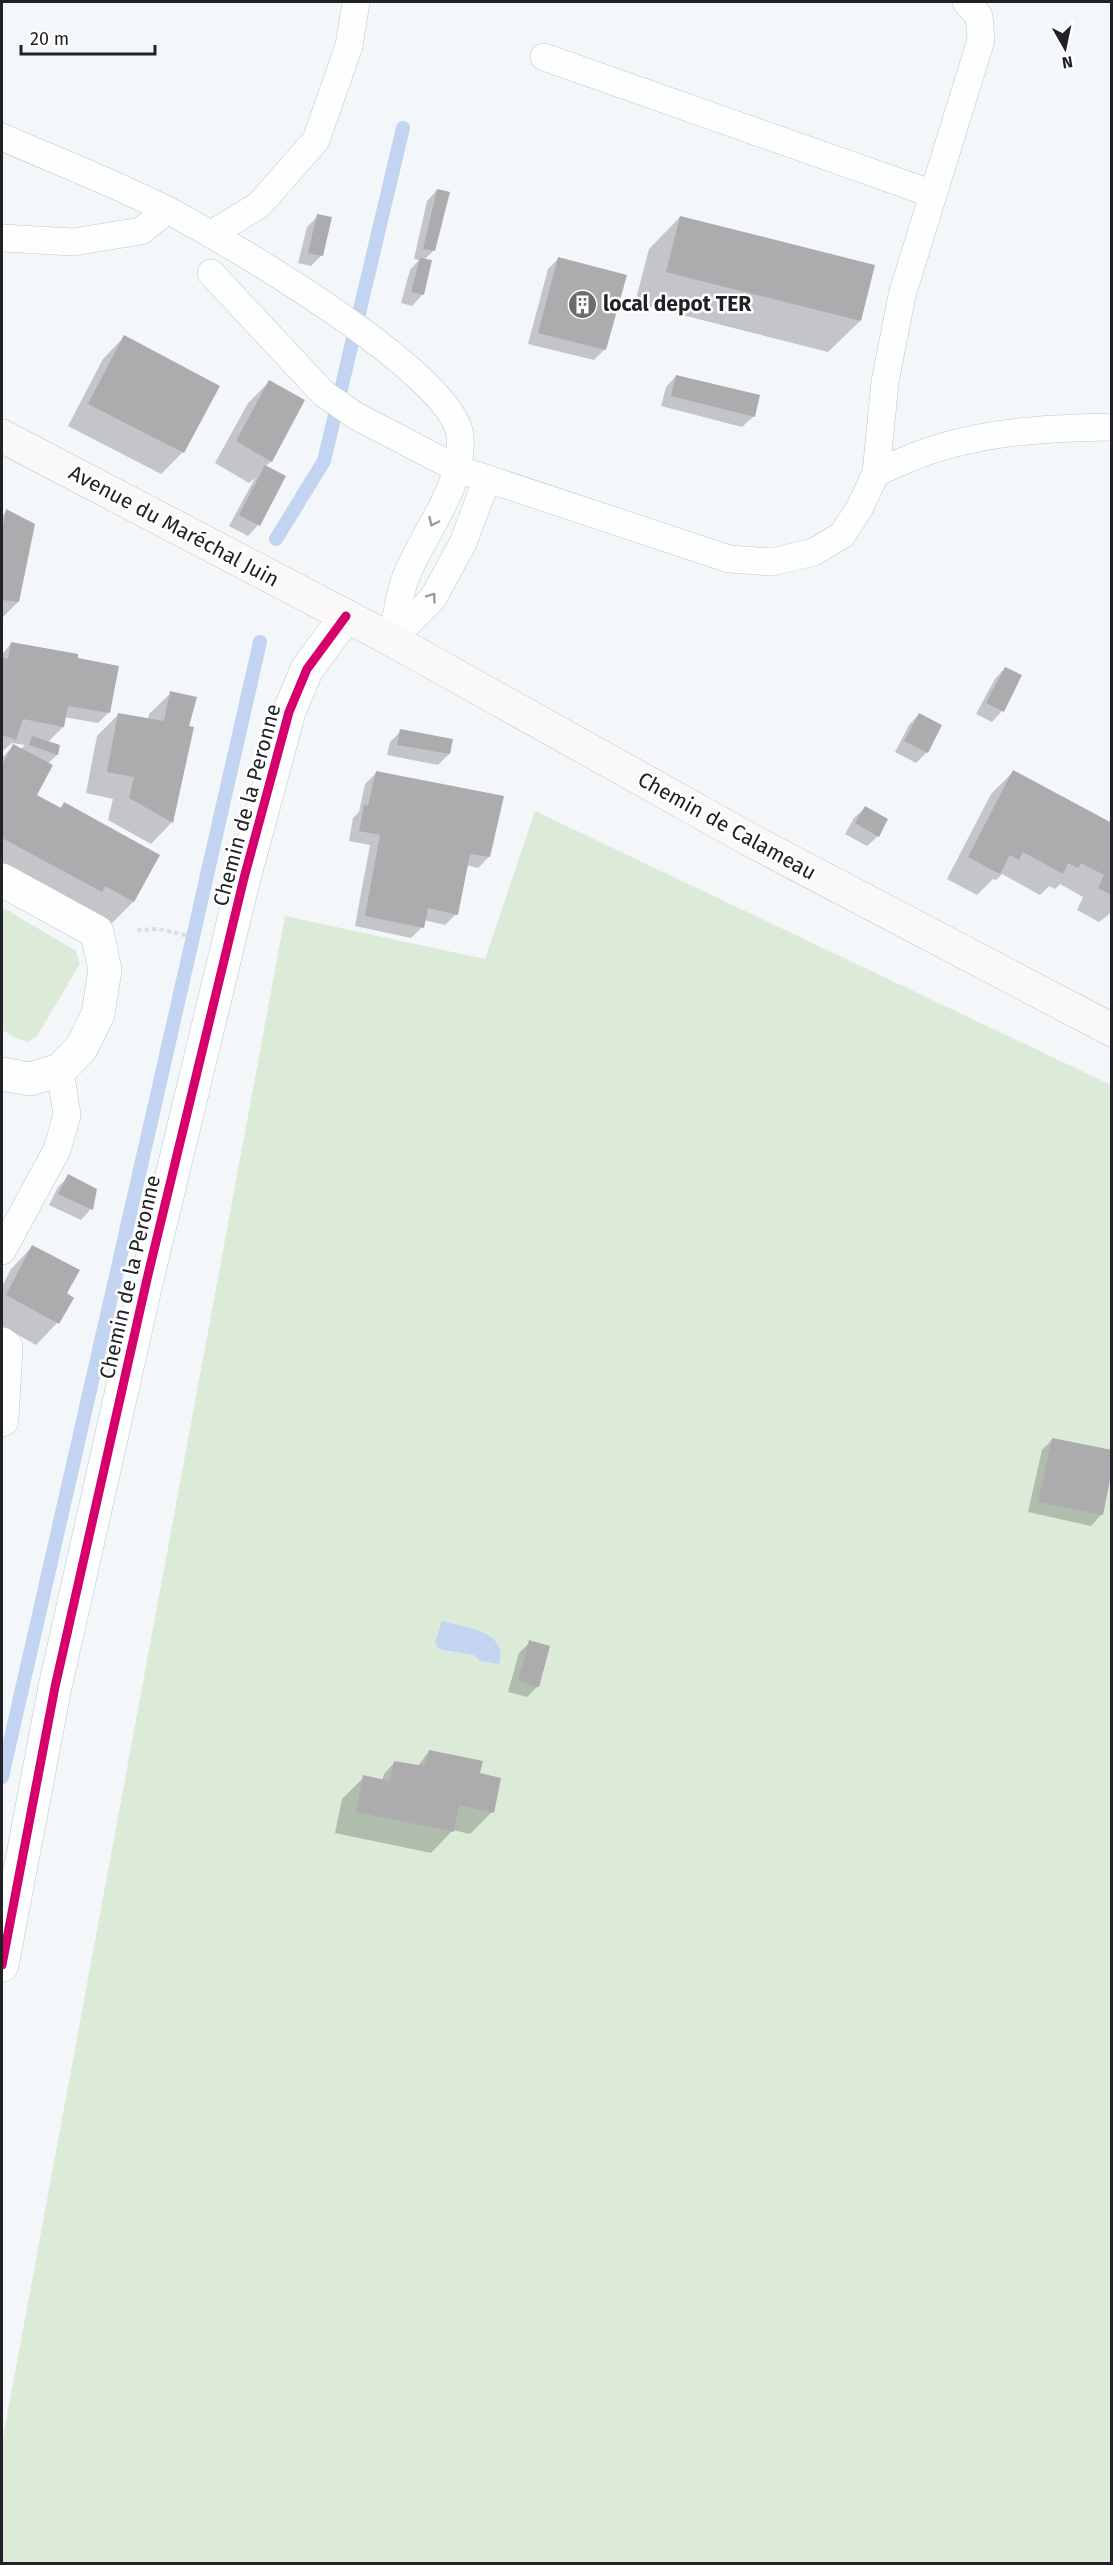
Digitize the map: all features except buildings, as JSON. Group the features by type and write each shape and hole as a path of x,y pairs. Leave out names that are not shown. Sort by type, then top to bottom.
{"main road":[{"name":"Avenue du Maréchal Juin","path":"2,436 346,616"},
{"name":"Chemin de Calameau","path":"346,616 754,842 1107,1024"}],"street":[{"name":"Chemin de la Peronne","path":"2,1965 57,1675 147,1279 244,878 289,712 307,669 346,616"},
{"path":"2,880 97,932 105,970 98,1014 82,1047 60,1070 30,1079 2,1074"},
{"path":"2,1420 4,1345"}],"lane":[{"path":"212,234 259,205 316,140 349,46 356,2"},
{"path":"211,273 323,393 356,416 458,469 729,559 772,562 814,552 842,535 860,509 876,473 885,382 902,295 981,40 979,16 966,2"},
{"path":"544,57 933,194"},
{"path":"2,138 167,210 212,234 319,300 432,389 450,409 461,435 458,469 404,582 392,640"},
{"path":"2,238 73,242 141,231 167,210"},
{"path":"876,473 932,450 996,434 1112,427"},
{"path":"392,640 433,598 463,543 487,478"},
{"path":"2,1251 57,1150 67,1114 60,1070"}],"path":[{"path":"159,929 196,938"}],"green space":[{"path":"535,811 1111,1085 1111,2563 2,2564 2,2443 285,916 485,959"},
{"path":"2,907 76,951 80,964 37,1036 28,1042 2,1030"}],"water":[{"path":"442,1621 482,1632 491,1637 498,1644 501,1653 499,1664 480,1661 474,1655 439,1649 435,1642"}],"waterway":[{"path":"276,539 324,461 403,128"},
{"path":"2,1777 260,642"}],"cycle path":[{"path":"2,1965 55,1687 147,1279 244,878 289,712 307,669 346,616"}],"place":[{"name":"local depot TER","path":"582,304"}]}
